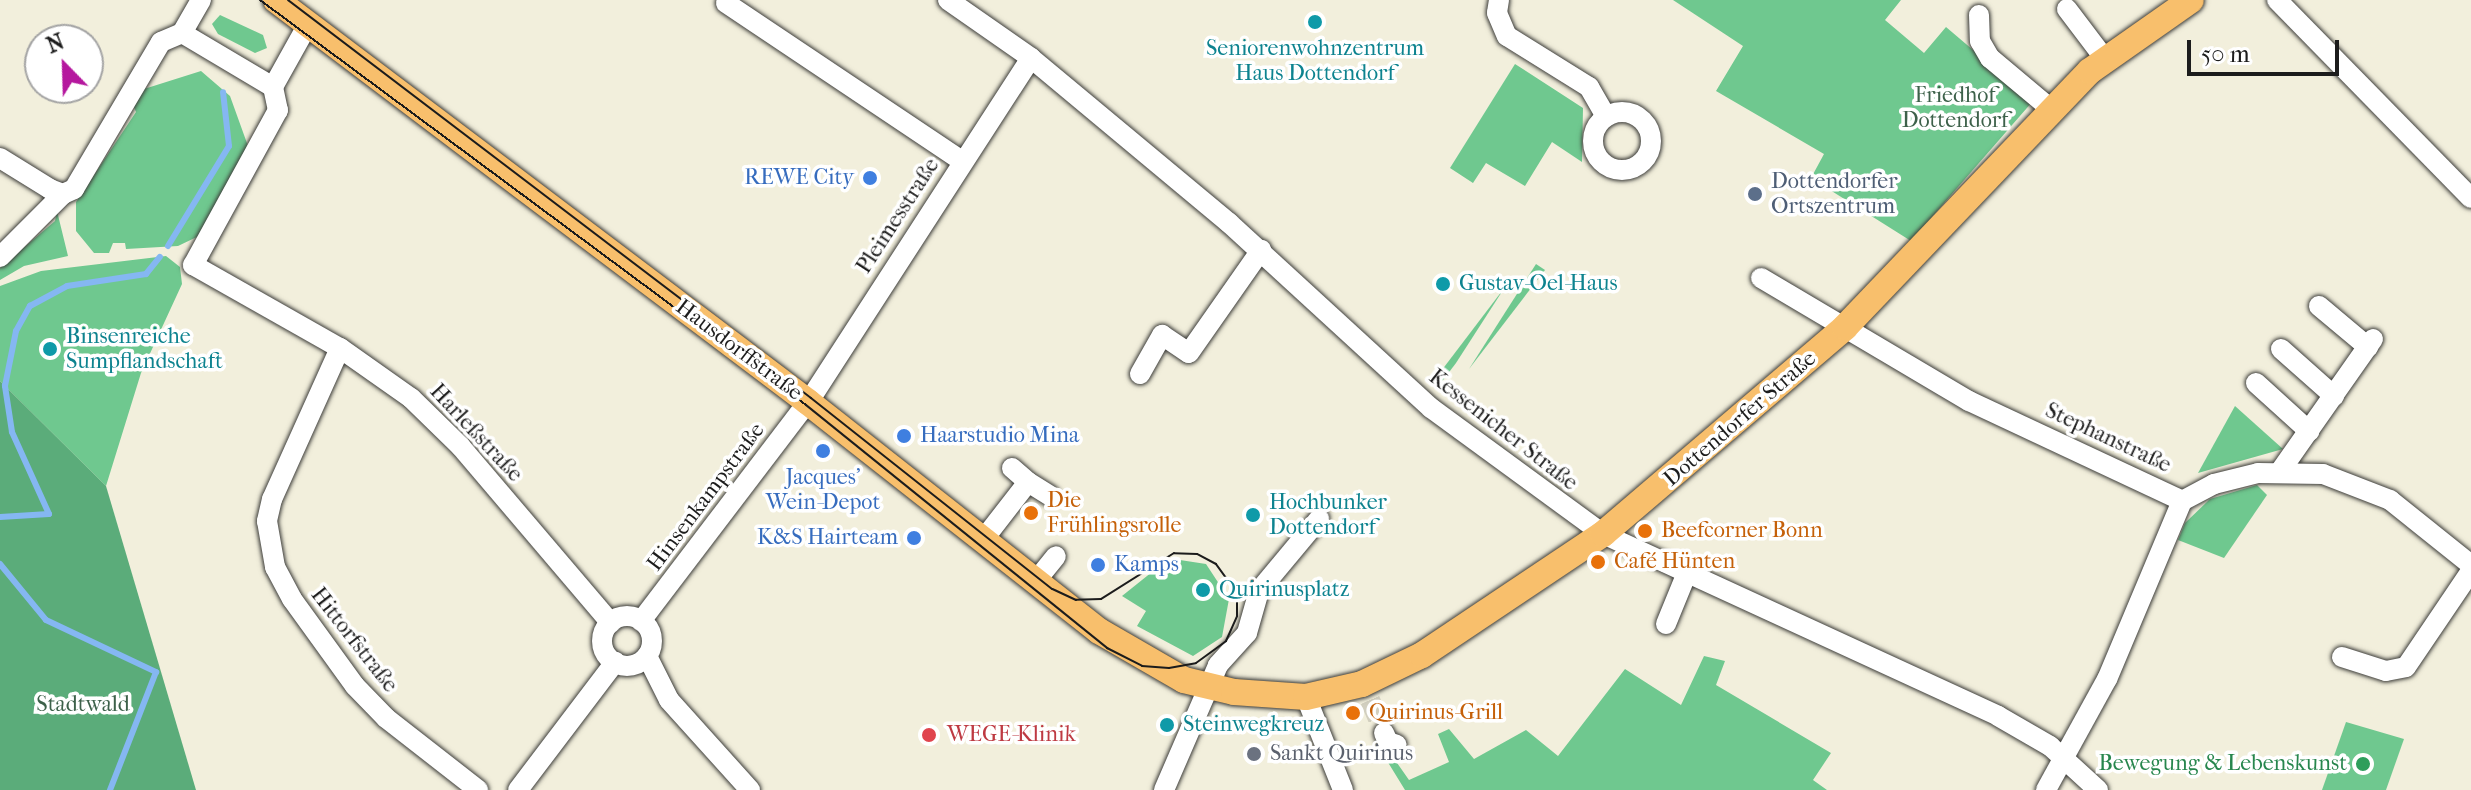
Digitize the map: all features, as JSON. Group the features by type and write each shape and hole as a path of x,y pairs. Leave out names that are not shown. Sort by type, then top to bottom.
{"main road":[{"name":"Hausdorffstraße","path":"276,0 808,402 1035,582 1157,668 1209,687"},
{"name":"Dottendorfer Straße","path":"1209,687 1306,697 1366,692 1457,635 1603,534 1845,327 2051,109 2105,59 2191,0"}],"street":[{"path":"0,257 64,193 83,179 161,42 182,33 201,0"},
{"name":"Kessenicher Straße","path":"948,0 1031,58 1261,250 1431,408 1603,534 1686,575 1947,690 2031,734 2098,790"},
{"path":"1499,0 1497,13 1507,36 1589,87 1606,117"},
{"path":"2277,0 2471,198"},
{"path":"726,3 962,161"},
{"path":"2067,9 2105,59"},
{"path":"1979,15 1980,41 1990,58 2051,109"},
{"path":"182,33 273,87 307,26"},
{"name":"Pleimesstraße","path":"808,402 1031,58"},
{"name":"Harleßstraße","path":"273,87 278,110 193,265 340,348 434,419 611,623"},
{"path":"0,158 64,193"},
{"path":"1140,374 1162,335 1189,353 1261,250"},
{"name":"Stephanstraße","path":"1761,278 1969,401 2182,501 2107,679 2046,790"},
{"path":"2281,470 2370,343 2319,306"},
{"name":"Hittorfstraße","path":"340,348 272,499 267,521 275,567 299,610 355,686 386,718 478,790"},
{"path":"2281,349 2334,396"},
{"path":"2256,383 2309,431"},
{"name":"Hinsenkampstraße","path":"641,621 808,402"},
{"path":"1012,468 1050,496"},
{"path":"2182,501 2224,481 2281,470 2323,474 2371,489 2471,568 2406,667 2386,671 2342,657"},
{"path":"983,540 1028,482"},
{"path":"1164,790 1218,665 1247,633 1259,591 1319,519"},
{"path":"1035,582 1056,556"},
{"path":"1666,624 1686,575"},
{"path":"647,656 632,666 615,662 603,644 611,623 629,617 641,621 652,637 647,656 669,700 750,790"},
{"path":"518,790 615,662"},
{"path":"1306,697 1343,790"}],"green space":[{"name":"Friedhof Dottendorf","path":"1673,0 1901,0 1885,20 1924,53 1946,27 2033,101 1911,241 1811,178 1824,154 1716,91 1743,46"},
{"path":"220,15 263,35 267,48 255,53 218,34 212,24"},
{"path":"1515,64 1583,108 1582,162 1552,142 1525,186 1486,163 1473,183 1450,168"},
{"path":"201,71 230,96 248,146 201,235 178,246 126,249 125,243 113,243 109,253 94,253 76,231 76,202 136,112 133,105 144,89"},
{"path":"57,211 68,256 24,266 0,280 0,268 55,221"},
{"path":"166,256 180,267 182,284 141,373 106,486 0,381 0,286 41,271"},
{"path":"1536,264 1545,270 1469,369"},
{"path":"1505,287 1456,363 1437,388 1432,383"},
{"name":"Stadtwald","path":"0,381 106,486 196,790 0,790"},
{"path":"2235,406 2283,449 2198,473"},
{"path":"2257,485 2267,495 2224,558 2178,540 2185,523 2210,499"},
{"path":"1180,560 1206,564 1229,599 1222,637 1193,656 1137,626 1146,611 1122,596 1162,564"},
{"path":"1704,656 1725,661 1716,685 1831,753 1813,780 1827,790 1405,790 1381,751 1388,750 1409,780 1449,762 1438,734 1449,729 1474,759 1526,730 1558,756 1625,669 1681,705"},
{"name":"Bewegung & Lebenskunst","path":"2346,722 2404,739 2386,790 2322,790"}],"waterway":[{"path":"168,246 229,146 223,92"},
{"path":"0,517 49,514 12,432 5,386 16,331 30,306 67,286 146,274 160,257"},
{"path":"0,564 46,620 156,672 110,790"}],"tunnel":[{"path":"1370,700 1384,733"}],"tram line":[{"path":"260,0 806,405 1107,648 1142,666 1169,668 1196,663 1226,641 1237,616 1237,593 1216,564 1197,554 1174,553 1101,599 1076,600 1052,589 811,398 288,0"}],"place":[{"name":"Seniorenwohnzentrum Haus Dottendorf","path":"1315,22"},
{"name":"REWE City","path":"870,178"},
{"name":"Dottendorfer Ortszentrum","path":"1755,194"},
{"name":"Gustav-Oel-Haus","path":"1443,284"},
{"name":"Binsenreiche Sumpflandschaft","path":"50,349"},
{"name":"Haarstudio Mina","path":"904,436"},
{"name":"Jacques' Wein-Depot","path":"823,451"},
{"name":"Die Frühlingsrolle","path":"1031,513"},
{"name":"Hochbunker Dottendorf","path":"1253,515"},
{"name":"Beefcorner Bonn","path":"1645,531"},
{"name":"K&S Hairteam","path":"914,538"},
{"name":"Café Hünten","path":"1598,562"},
{"name":"Kamps","path":"1098,565"},
{"name":"Quirinusplatz","path":"1203,590"},
{"name":"Quirinus-Grill","path":"1353,713"},
{"name":"Steinwegkreuz","path":"1167,725"},
{"name":"WEGE-Klinik","path":"929,735"},
{"name":"Sankt Quirinus","path":"1254,754"},
{"name":"Bewegung & Lebenskunst","path":"2363,764"}]}
